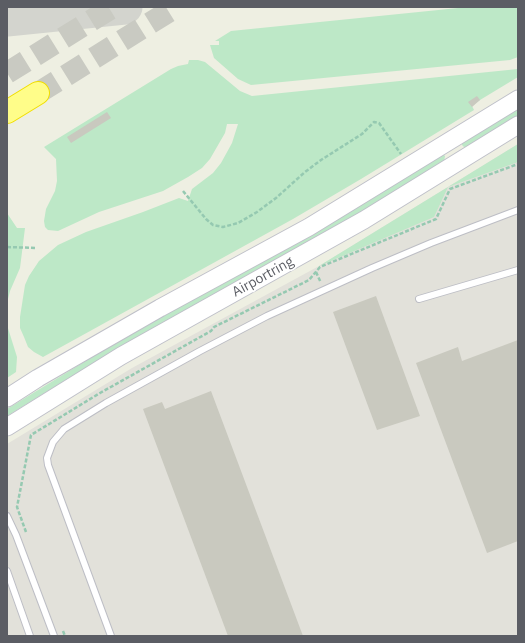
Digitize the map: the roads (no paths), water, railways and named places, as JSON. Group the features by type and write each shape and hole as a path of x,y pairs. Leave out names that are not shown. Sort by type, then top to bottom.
{"highway":[{"path":"7,112 38,93"}],"street":[{"name":"Airportring","path":"7,398 38,378 153,312 309,227 518,99"},
{"name":"Airportring","path":"7,427 121,356 364,220 518,125"}],"lane":[{"path":"111,636 48,466 47,458 50,448 64,429 106,403 267,316 385,262 518,210"},
{"path":"419,300 518,270"},
{"path":"7,516 16,535 54,636"},
{"path":"7,571 30,636"}],"tunnel":[{"path":"7,73 113,7"},
{"path":"38,93 176,7"}]}
